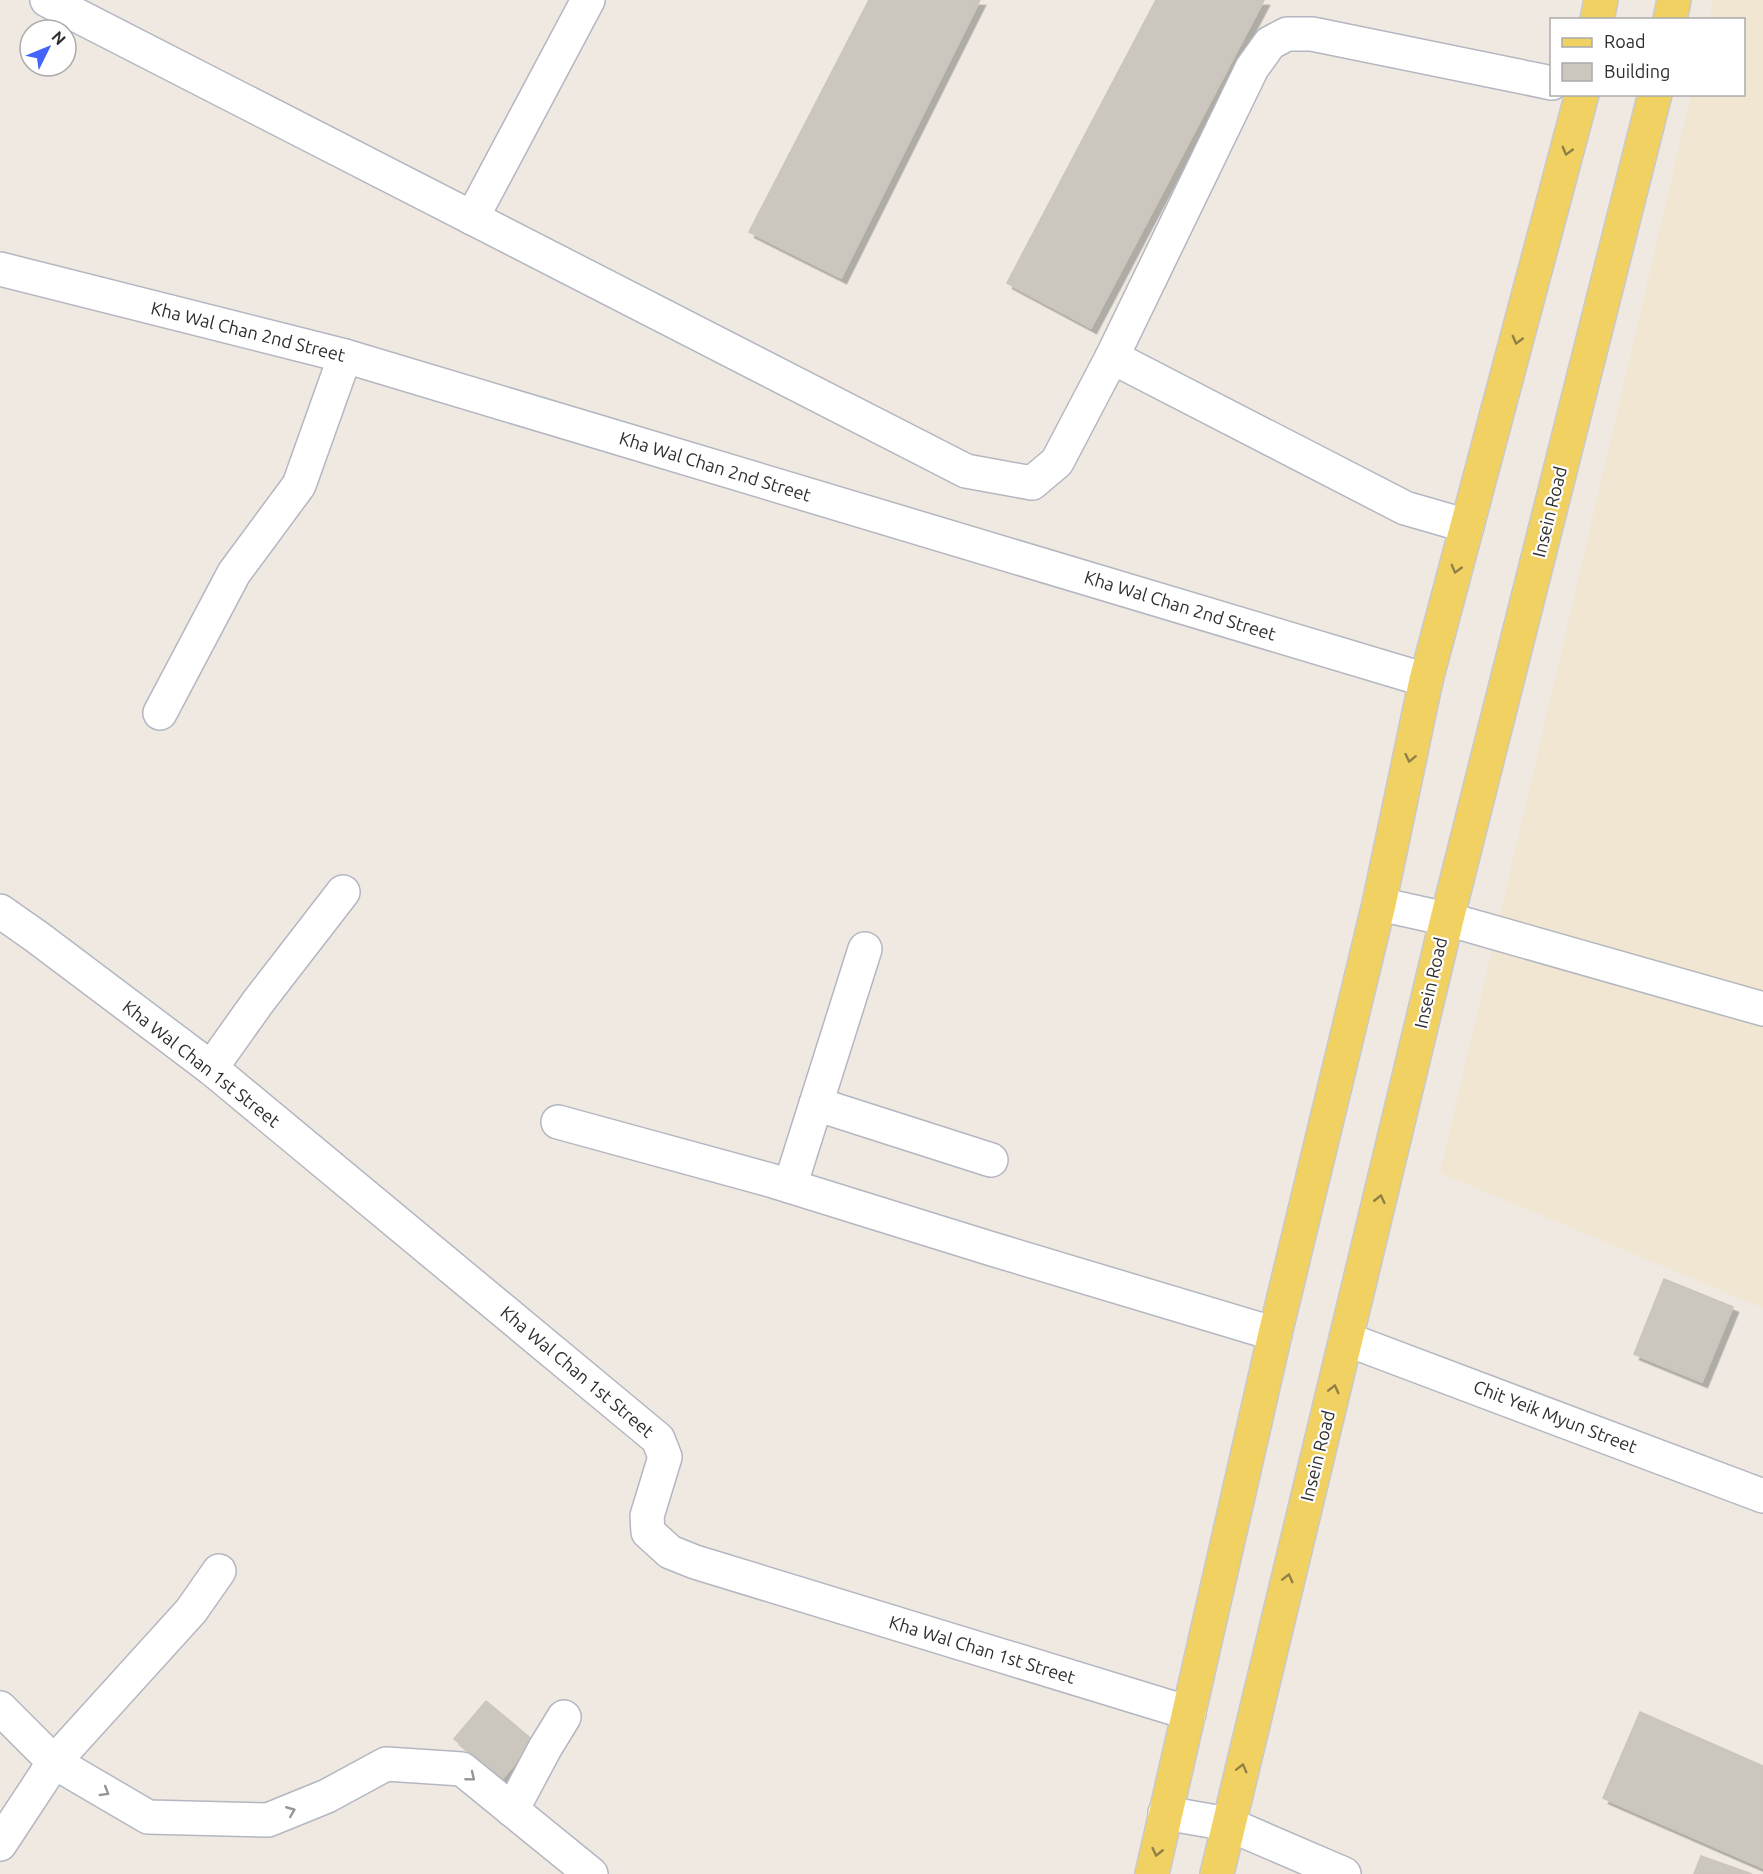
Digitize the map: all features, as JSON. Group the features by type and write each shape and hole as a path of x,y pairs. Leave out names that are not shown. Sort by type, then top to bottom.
{"main road":[{"path":"1597,18 1601,0"},
{"path":"1670,18 1674,0"},
{"path":"1152,1874 1275,1334 1379,904 1426,680 1581,96"},
{"name":"Insein Road","path":"1217,1874 1447,919 1654,96"}],"street":[{"path":"47,0 966,471 1032,483 1057,462 1112,357 1252,68 1270,43 1287,34 1312,34 1550,83"},
{"path":"472,218 588,0"},
{"name":"Kha Wal Chan 2nd Street","path":"0,269 345,356 1426,680"},
{"path":"160,713 234,573 299,485 345,356"},
{"path":"1112,357 1405,508 1467,526"},
{"path":"211,1068 258,1002 343,892"},
{"path":"1379,904 1447,919 1763,1008"},
{"name":"Kha Wal Chan 1st Street","path":"0,911 38,937 211,1068 658,1440 665,1457 647,1516 648,1532 670,1552 695,1562 1189,1713"},
{"path":"790,1186 865,950"},
{"path":"816,1104 991,1160"},
{"path":"558,1122 790,1186 1275,1334"},
{"name":"Chit Yeik Myun Street","path":"1346,1339 1763,1496"},
{"path":"0,1844 54,1762 190,1611 219,1571"},
{"path":"0,1708 54,1762 148,1817 268,1820 327,1796 386,1764 462,1769 591,1874"},
{"path":"512,1810 564,1717"},
{"path":"1166,1813 1228,1824 1344,1874"}],"shaded area":[{"path":"1713,0 1763,0 1763,1308 1440,1173 1691,96 1745,96 1745,18 1709,18"}],"building":[{"path":"869,0 980,0 841,278 749,232"},
{"path":"1156,0 1264,0 1091,328 1007,283"},
{"path":"1664,1279 1733,1307 1702,1382 1634,1354"},
{"path":"486,1701 534,1741 502,1779 454,1739"},
{"path":"1640,1712 1763,1766 1763,1868 1603,1798"},
{"path":"1701,1856 1752,1874 1694,1874"}]}
